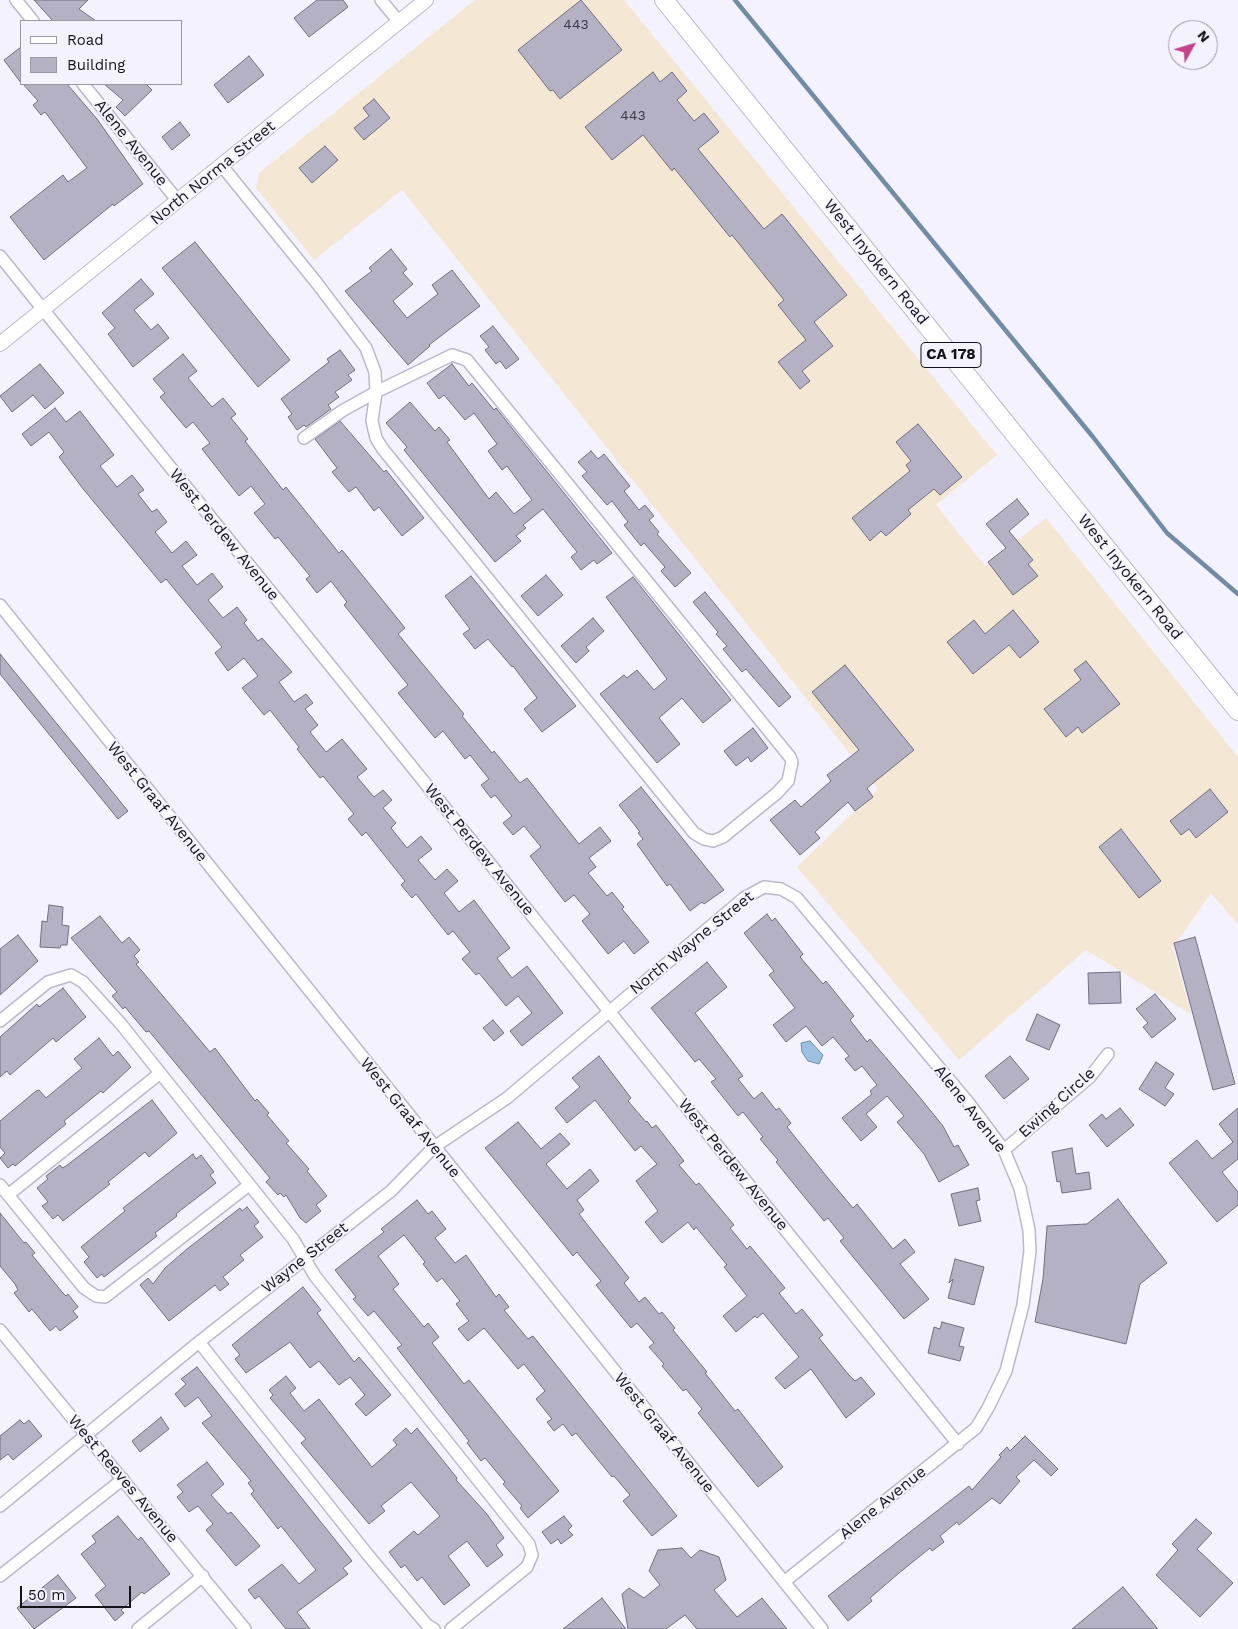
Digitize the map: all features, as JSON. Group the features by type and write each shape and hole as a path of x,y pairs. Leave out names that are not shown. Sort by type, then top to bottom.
{"main road":[{"name":"West Inyokern Road","path":"664,0 1238,711"}],"street":[{"path":"16,0 32,20"},
{"path":"381,0 399,22"},
{"name":"North Norma Street","path":"0,344 426,0"},
{"name":"Alene Avenue","path":"84,85 178,202"},
{"path":"222,166 316,282 366,348 372,361 376,392 372,420 376,438 382,448 694,833 704,839 713,841 723,837 788,781 792,762 790,757 474,366 460,356 452,355 376,392 342,411 304,438"},
{"name":"West Perdew Avenue","path":"0,256 958,1444"},
{"name":"West Graaf Avenue","path":"0,605 822,1629"},
{"name":"North Wayne Street","path":"609,1011 744,898 764,887 781,889"},
{"name":"Alene Avenue","path":"781,889 797,898 968,1102 1004,1150 1020,1188 1029,1230 1030,1251 1023,1305 1006,1371 976,1428 784,1582"},
{"path":"0,1021 48,982 70,975 83,982 121,1024 293,1239 315,1276 529,1544 532,1555 527,1567 451,1629"},
{"name":"Wayne Street","path":"0,1506 199,1342 391,1191 434,1147 507,1098 609,1011"},
{"name":"Ewing Circle","path":"1004,1150 1090,1076 1108,1054"},
{"path":"8,1195 160,1074"},
{"path":"0,1185 84,1288 96,1296 105,1298 249,1185"},
{"name":"West Reeves Avenue","path":"0,1330 245,1629"},
{"path":"199,1342 368,1555 427,1625 434,1629"},
{"path":"0,1576 124,1479"},
{"path":"138,1629 203,1576"}],"shaded area":[{"path":"475,0 624,0 997,455 936,505 985,566 1046,518 1238,757 1238,925 1211,893 1173,948 1191,1014 1086,950 959,1060 797,867 878,789 402,190 314,260 256,188 259,173"}],"water":[{"path":"810,1041 823,1055 819,1064 808,1061 802,1052 801,1043"}],"building":[{"path":"34,0 88,0 79,9 95,20 52,20"},
{"path":"317,0 343,0 348,7 309,37 294,18"},
{"path":"581,0 622,50 560,99 553,90 550,91 518,50"},
{"path":"20,48 20,82 4,60"},
{"path":"249,56 264,75 228,103 214,85"},
{"path":"653,72 660,82 672,72 687,91 677,100 694,121 704,113 719,132 698,149 764,229 782,214 847,295 814,322 833,346 802,371 810,381 800,389 778,362 806,340 778,305 784,300 732,235 730,237 674,168 672,171 643,135 612,160 585,127"},
{"path":"24,85 68,85 97,119 143,184 114,206 113,204 44,260 10,217 63,175 68,182 87,168 45,112 41,115 33,105 38,101"},
{"path":"105,85 147,85 152,90 125,116 116,107 123,100"},
{"path":"374,99 390,118 364,140 354,128 369,116 363,108"},
{"path":"180,122 190,135 172,150 162,137"},
{"path":"325,146 338,160 312,183 299,168"},
{"path":"195,242 290,360 258,387 162,268"},
{"path":"391,249 407,269 403,273 413,284 393,301 407,318 438,294 432,285 452,270 480,306 429,345 408,365 345,291 372,271 369,268"},
{"path":"141,279 154,294 134,310 151,330 158,324 169,338 133,367 108,334 115,328 102,313"},
{"path":"493,326 519,359 506,369 500,361 496,364 485,350 489,347 480,336"},
{"path":"340,350 355,370 348,375 352,380 335,392 339,397 328,405 331,409 306,427 304,425 297,430 288,417 292,414 281,399 329,362 327,359"},
{"path":"183,354 197,371 188,378 212,407 223,398 236,414 231,418 248,439 245,441 283,490 286,487 339,553 342,550 405,628 398,634 464,714 462,716 492,753 494,751 520,783 527,778 579,844 600,827 611,841 589,858 596,867 588,873 607,896 612,892 624,907 622,909 649,942 634,954 624,941 608,954 582,921 590,914 574,895 565,902 530,856 541,847 524,826 513,835 503,823 512,816 495,795 491,798 481,785 489,779 470,755 465,759 443,731 435,738 398,693 408,685 344,605 347,602 331,581 317,593 306,579 310,576 278,537 275,539 254,513 265,504 251,486 239,496 202,449 210,443 193,422 186,428 160,397 165,393 153,379"},
{"path":"40,364 64,393 45,409 33,395 12,412 0,396"},
{"path":"452,364 469,386 472,383 494,410 496,408 612,553 597,564 594,560 581,570 571,557 577,552 543,509 523,525 526,528 516,536 521,541 495,562 404,450 407,447 386,423 410,402 435,431 439,427 450,440 447,442 489,499 496,492 514,514 532,500 507,466 502,470 488,451 497,444 474,413 465,420 444,395 439,399 427,383"},
{"path":"55,408 66,422 80,411 114,455 100,466 117,487 132,475 144,490 138,494 152,512 157,509 167,522 155,532 172,553 186,541 197,555 182,566 197,585 212,573 223,587 208,600 223,618 237,607 247,620 244,623 258,641 262,638 292,672 279,682 294,702 306,694 313,703 305,709 318,725 310,732 326,752 342,739 367,769 357,777 374,797 383,790 392,800 383,808 396,823 391,828 407,848 421,836 432,849 418,860 435,880 447,869 458,881 444,893 459,912 474,900 510,948 497,958 512,978 527,966 563,1013 522,1046 510,1031 532,1013 518,996 506,1006 479,973 476,975 462,959 470,952 453,931 448,935 416,894 412,898 401,885 405,881 366,832 362,836 348,819 354,814 323,776 320,778 270,710 264,715 242,688 258,676 244,658 228,671 215,653 222,647 166,579 161,583 84,490 59,457 64,452 49,432 31,446 22,434"},
{"path":"340,421 384,472 386,470 424,518 402,536 379,507 374,511 356,487 349,492 332,472 337,468 315,439"},
{"path":"918,424 962,477 940,495 934,489 908,510 911,514 886,536 881,531 870,541 852,518 910,471 906,465 911,461 896,442"},
{"path":"591,451 598,459 604,454 630,486 624,491 639,510 645,505 654,516 649,520 659,532 657,534 691,573 675,587 661,571 665,567 644,543 641,546 624,525 628,522 612,501 607,505 582,476 587,472 578,462"},
{"path":"1017,499 1029,514 1009,531 1033,560 1028,564 1038,576 1013,595 988,562 1006,548 986,524"},
{"path":"546,575 563,595 538,616 521,596"},
{"path":"471,576 576,706 542,732 524,709 537,698 513,666 488,639 475,649 463,634 470,629 445,596"},
{"path":"633,577 731,700 703,723 682,698 659,718 680,744 657,763 600,694 624,675 627,678 637,670 654,690 667,679 606,597"},
{"path":"705,592 791,697 779,707 746,669 742,672 723,649 727,646 693,602"},
{"path":"1013,610 1039,642 1020,658 1009,645 973,674 947,642 974,620 985,634"},
{"path":"593,618 604,631 586,647 589,651 576,663 561,646"},
{"path":"0,654 128,811 118,819 0,674"},
{"path":"1086,661 1120,704 1082,733 1078,727 1066,737 1044,709 1081,680 1074,670"},
{"path":"845,665 914,750 867,788 873,797 855,811 848,802 815,832 820,838 800,855 770,820 795,800 801,807 831,781 827,775 859,750 812,692"},
{"path":"753,728 768,748 751,762 748,757 736,766 724,751"},
{"path":"641,787 724,890 690,911 670,884 667,886 637,844 643,839 638,833 640,832 619,805"},
{"path":"1210,789 1228,812 1196,838 1189,829 1181,835 1170,821"},
{"path":"1121,829 1161,881 1139,898 1099,847"},
{"path":"49,905 63,907 62,925 69,926 67,945 61,945 60,948 40,947 42,921 47,922"},
{"path":"767,914 772,921 775,918 803,954 800,957 823,984 826,981 854,1016 850,1020 867,1042 870,1039 943,1126 954,1147 958,1145 969,1165 939,1182 924,1154 897,1122 904,1116 887,1096 866,1114 877,1127 861,1141 842,1118 872,1094 870,1091 877,1085 862,1066 855,1071 845,1059 849,1056 833,1037 822,1046 806,1026 786,1042 773,1025 795,1008 769,975 774,971 744,933"},
{"path":"100,916 122,943 129,937 140,950 134,956 139,962 136,964 210,1052 215,1048 255,1101 257,1099 269,1113 267,1115 289,1141 286,1143 309,1169 307,1171 327,1196 316,1205 321,1211 306,1223 300,1218 286,1195 284,1197 280,1193 278,1195 266,1182 270,1178 149,1031 146,1032 125,1007 123,1009 112,996 117,992 71,938"},
{"path":"18,935 38,961 0,995 0,949"},
{"path":"1195,937 1235,1084 1213,1090 1174,943"},
{"path":"707,962 727,987 695,1013 743,1076 738,1079 754,1099 762,1092 776,1110 779,1108 791,1123 787,1127 827,1177 853,1208 857,1204 893,1249 905,1239 915,1252 900,1264 929,1299 904,1319 840,1241 844,1238 828,1218 824,1221 776,1162 778,1160 760,1139 763,1137 743,1112 738,1116 711,1082 716,1079 699,1059 695,1062 651,1008"},
{"path":"1120,972 1121,1003 1089,1004 1088,973"},
{"path":"63,988 86,1017 56,1042 53,1038 10,1075 7,1071 0,1077 0,1037 37,1004 39,1007"},
{"path":"1155,994 1176,1019 1152,1038 1143,1027 1148,1023 1136,1009"},
{"path":"1037,1014 1060,1025 1049,1050 1026,1040"},
{"path":"493,1020 504,1033 494,1041 483,1028"},
{"path":"99,1038 113,1056 118,1051 131,1067 103,1093 101,1091 64,1121 66,1124 15,1166 13,1164 8,1168 0,1158 5,1153 0,1147 0,1121 36,1091 39,1090 46,1098 82,1068 74,1059"},
{"path":"599,1056 631,1098 628,1101 652,1128 656,1125 684,1161 679,1165 696,1185 699,1183 734,1225 730,1228 747,1249 750,1246 785,1288 779,1293 796,1314 802,1309 823,1335 819,1338 848,1374 855,1381 861,1377 875,1394 846,1418 811,1369 785,1389 775,1378 799,1357 763,1313 757,1318 755,1316 736,1332 723,1316 747,1296 724,1267 727,1265 696,1227 694,1230 688,1222 662,1243 645,1222 658,1211 636,1181 657,1164 641,1146 635,1151 595,1100 567,1123 555,1108 580,1087 572,1078"},
{"path":"1010,1056 1029,1079 1004,1099 985,1076"},
{"path":"1156,1062 1174,1074 1165,1088 1174,1094 1165,1106 1139,1089"},
{"path":"152,1100 177,1133 149,1157 145,1152 108,1182 110,1184 63,1221 58,1215 53,1219 42,1206 48,1202 37,1188 48,1179 46,1176 60,1165 62,1168 66,1166"},
{"path":"1120,1108 1134,1125 1107,1147 1089,1125 1102,1114 1106,1119"},
{"path":"1238,1108 1238,1159 1222,1172 1238,1192 1238,1205 1217,1222 1169,1163 1197,1140 1212,1159 1233,1142 1219,1124"},
{"path":"518,1122 541,1149 560,1133 570,1144 546,1164 567,1189 590,1169 599,1181 577,1200 584,1210 579,1214 629,1278 624,1283 639,1302 645,1297 659,1314 662,1312 675,1328 673,1330 707,1372 705,1373 735,1411 738,1409 783,1467 758,1487 698,1413 702,1409 686,1389 683,1391 662,1366 664,1364 649,1347 654,1343 637,1323 631,1328 596,1285 601,1281 577,1252 573,1256 485,1148"},
{"path":"1072,1148 1076,1174 1089,1172 1091,1189 1062,1193 1060,1181 1057,1182 1052,1152"},
{"path":"193,1154 196,1159 201,1155 214,1172 210,1175 216,1183 176,1214 177,1216 155,1233 157,1236 104,1277 102,1274 97,1278 84,1262 89,1257 81,1247 125,1211 123,1208"},
{"path":"978,1188 980,1200 976,1201 981,1221 959,1226 951,1194"},
{"path":"1118,1199 1167,1263 1140,1284 1126,1344 1035,1322 1043,1279 1047,1226 1087,1224"},
{"path":"417,1200 428,1214 432,1211 446,1229 435,1238 455,1263 466,1255 496,1297 499,1294 509,1307 504,1310 528,1339 533,1336 677,1516 652,1536 623,1501 630,1495 614,1476 612,1477 576,1433 572,1436 563,1424 554,1431 547,1422 552,1419 536,1399 545,1391 524,1364 518,1369 484,1328 468,1341 458,1329 469,1321 456,1304 460,1301 442,1278 437,1282 423,1264 425,1262 404,1235 378,1256 399,1284 393,1289 424,1327 428,1323 439,1337 432,1343 464,1384 469,1380 559,1491 528,1518 520,1508 522,1506 503,1484 505,1482 485,1458 481,1461 467,1443 469,1441 397,1348 402,1345 374,1311 368,1316 353,1299 356,1297 335,1270 384,1232 381,1229"},
{"path":"247,1207 259,1222 254,1226 263,1237 240,1255 244,1260 223,1277 229,1284 220,1291 215,1285 169,1321 140,1285 148,1278 153,1284 165,1268 187,1249 240,1208 242,1211"},
{"path":"0,1213 24,1243 26,1242 35,1253 32,1255 62,1292 66,1296 68,1294 78,1307 73,1311 78,1317 60,1331 56,1326 50,1331 32,1309 29,1312 14,1293 18,1290 15,1284 0,1266"},
{"path":"955,1259 984,1267 974,1305 948,1298 953,1279 949,1283"},
{"path":"303,1287 321,1310 317,1313 354,1362 359,1357 391,1395 366,1416 355,1404 365,1395 350,1377 339,1385 319,1361 310,1368 290,1342 246,1373 235,1359 240,1355 232,1345"},
{"path":"942,1322 964,1328 959,1346 964,1347 960,1361 928,1353 934,1327 940,1329"},
{"path":"197,1367 352,1561 343,1568 348,1574 297,1612 310,1629 286,1629 259,1596 255,1599 248,1590 282,1564 299,1584 316,1570 281,1526 278,1529 251,1494 254,1491 248,1483 251,1481 202,1423 212,1416 198,1397 185,1407 175,1394 186,1384 181,1379"},
{"path":"286,1376 296,1388 290,1393 304,1411 319,1399 372,1467 397,1445 393,1440 406,1428 411,1434 417,1428 457,1478 456,1480 486,1513 504,1538 496,1545 503,1555 487,1567 467,1541 448,1556 470,1585 444,1605 422,1577 417,1581 405,1565 401,1568 389,1552 414,1531 418,1535 440,1516 411,1482 381,1506 385,1511 369,1524 301,1443 306,1439 270,1398 273,1395 269,1390"},
{"path":"161,1417 169,1429 140,1452 132,1441"},
{"path":"20,1420 24,1424 29,1420 42,1436 13,1460 8,1454 0,1460 0,1436"},
{"path":"1025,1436 1058,1469 1051,1476 1034,1460 1016,1477 1020,1481 1000,1504 992,1498 959,1525 957,1522 940,1536 944,1542 932,1551 930,1548 899,1573 870,1598 872,1601 848,1621 828,1596 969,1486 972,1490 1001,1457 999,1455 1007,1447 1010,1451"},
{"path":"207,1462 224,1484 211,1495 228,1514 231,1512 260,1546 236,1566 206,1530 213,1524 198,1506 189,1512 177,1497 183,1492 177,1485"},
{"path":"118,1516 138,1540 141,1537 170,1574 144,1594 142,1592 121,1610 124,1613 115,1621 95,1595 106,1586 81,1554 96,1542 92,1536"},
{"path":"564,1516 572,1526 568,1530 573,1535 561,1544 558,1539 551,1544 542,1532"},
{"path":"1196,1519 1212,1533 1197,1549 1233,1583 1200,1617 1156,1575 1178,1550 1172,1544"},
{"path":"682,1548 691,1558 700,1550 719,1557 726,1580 714,1590 737,1617 762,1598 787,1629 697,1629 685,1615 666,1629 628,1629 622,1594 629,1588 644,1598 660,1585 649,1571 658,1550"},
{"path":"58,1575 76,1598 34,1629 17,1608"},
{"path":"1123,1587 1158,1629 1072,1629"},
{"path":"602,1598 626,1629 563,1629"}],"waterway":[{"path":"735,0 1093,437 1167,533 1238,594"}]}
